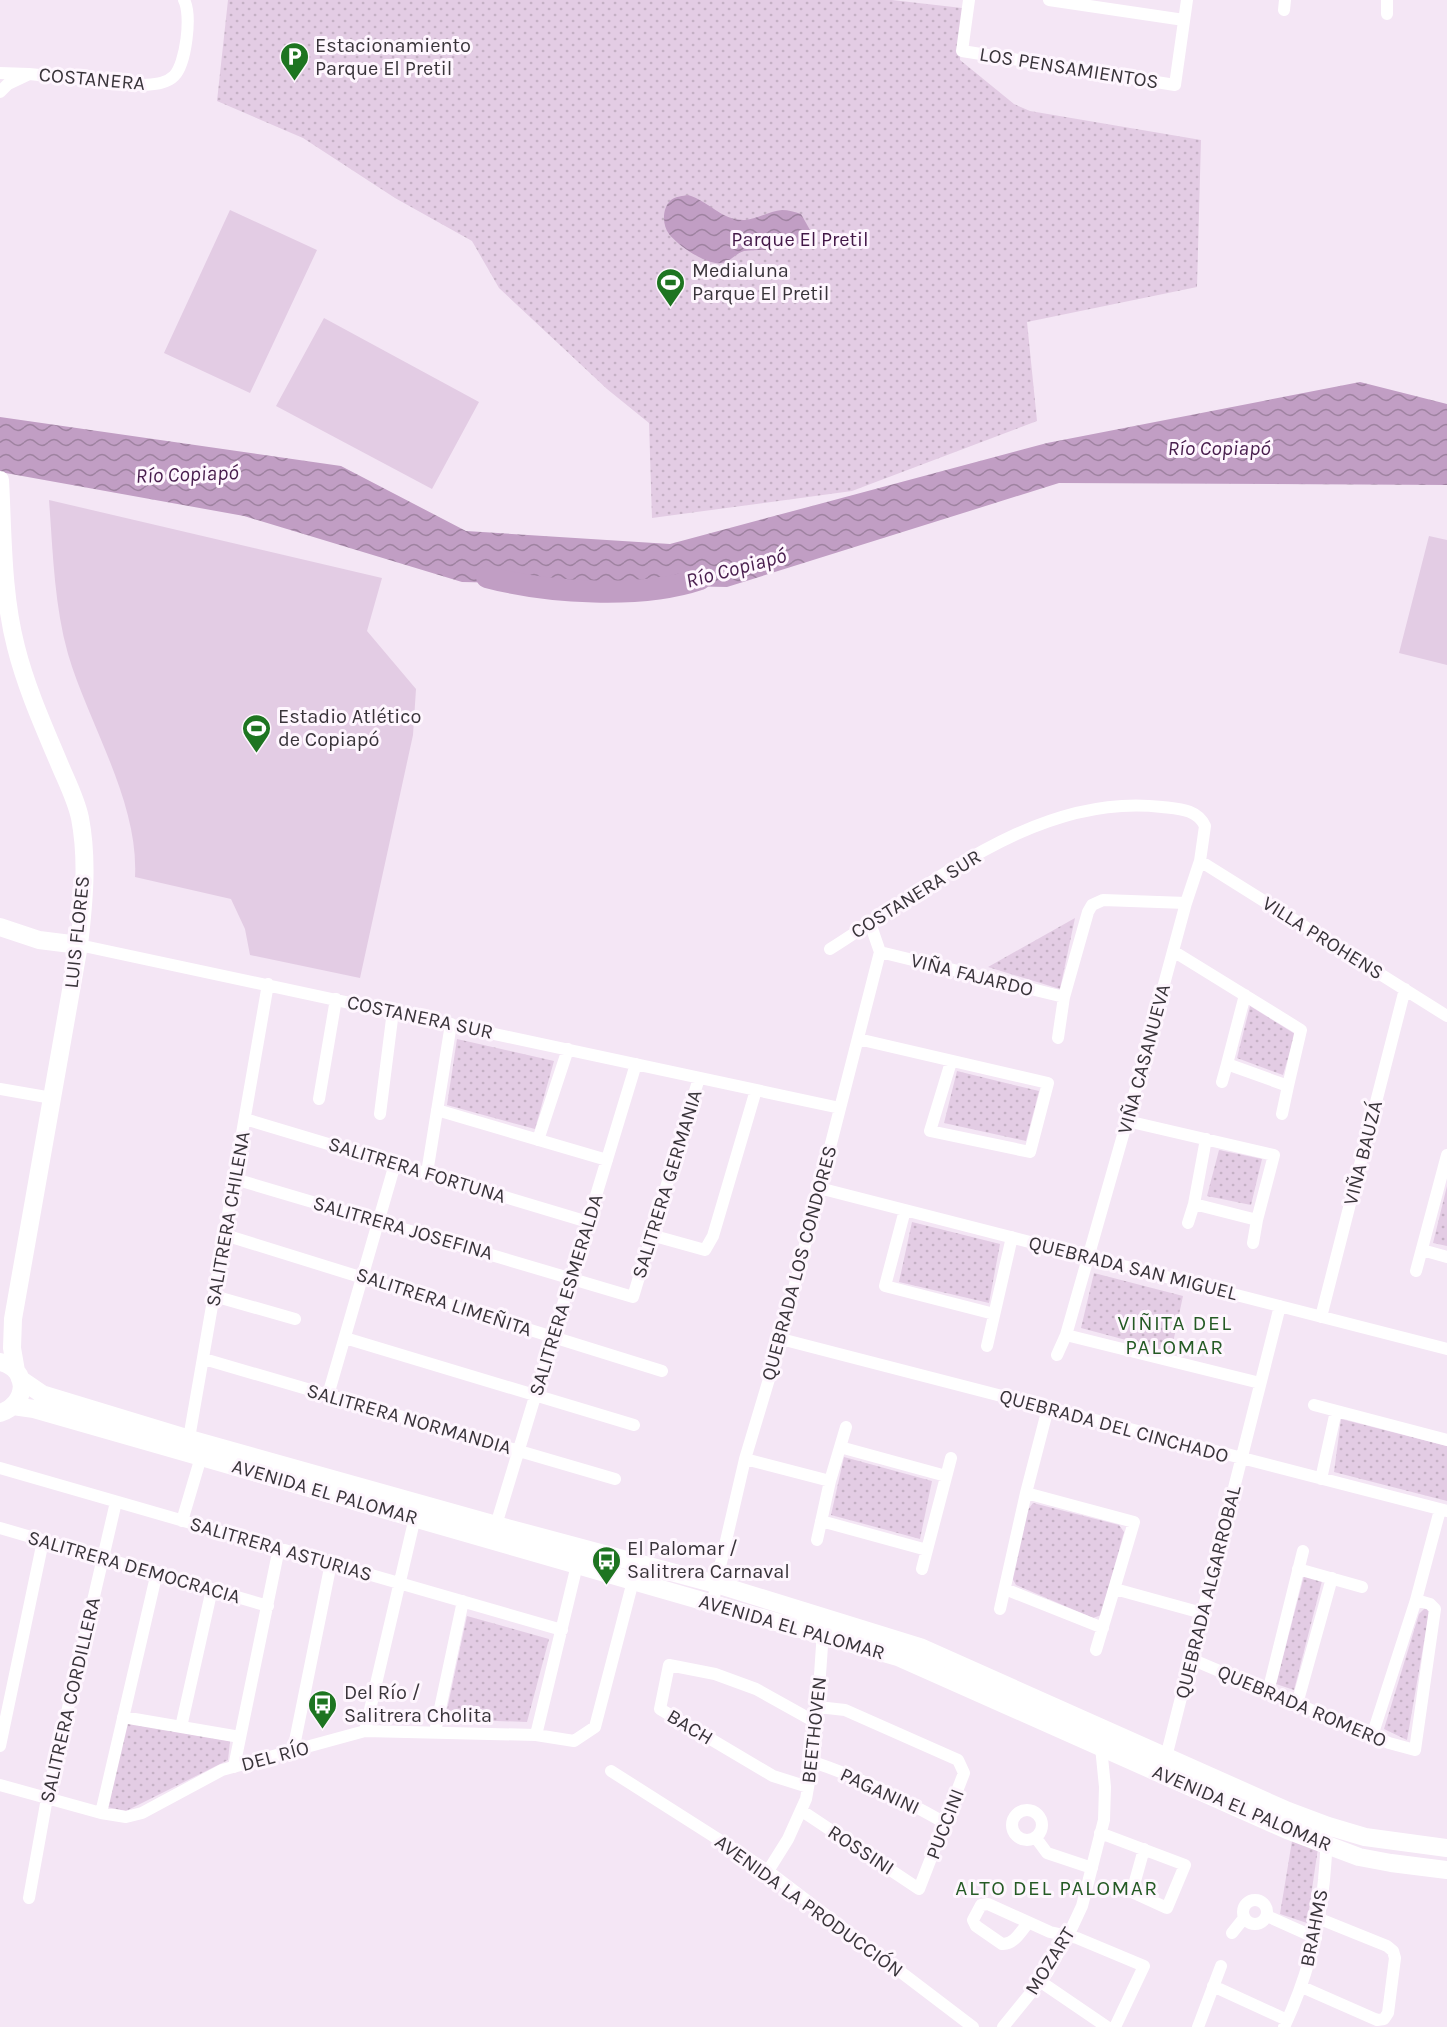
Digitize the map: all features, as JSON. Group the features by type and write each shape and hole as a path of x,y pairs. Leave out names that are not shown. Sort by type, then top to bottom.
{"street":[{"name":"COSTANERA","path":"0,73 143,85 160,84 172,78 182,66 188,20 184,0"},
{"name":"LOS PENSAMIENTOS","path":"969,0 962,51 1175,85 1184,20"},
{"path":"1049,0 1184,20 1187,0"},
{"path":"1387,0 1388,14"},
{"path":"0,92 8,84 29,74"},
{"name":"LUIS FLORES","path":"0,480 8,601 15,646 29,691 79,815 84,846 85,897 79,945 14,1319 12,1348 18,1375"},
{"name":"COSTANERA SUR","path":"830,949 967,859 1022,832 1062,817 1096,808 1132,804 1190,811 1196,814 1205,826 1200,861"},
{"name":"VIÑA CASANUEVA","path":"1058,1355 1089,1257 1186,903 1200,861"},
{"name":"VILLA PROHENS","path":"1200,861 1447,1016"},
{"path":"1058,1038 1064,997 1092,905 1103,900 1186,903"},
{"path":"870,923 880,952"},
{"name":"COSTANERA SUR","path":"0,927 39,940 79,945 268,984 840,1108"},
{"path":"1173,951 1301,1030 1282,1114"},
{"name":"VIÑA FAJARDO","path":"880,952 1064,997"},
{"name":"QUEBRADA LOS CONDORES","path":"713,1604 745,1459 781,1339 880,952"},
{"name":"SALITRERA CHILENA","path":"182,1521 214,1296 268,984"},
{"name":"VIÑA BAUZÁ","path":"1321,1317 1405,989"},
{"path":"1221,1082 1245,995"},
{"path":"319,1099 336,999"},
{"path":"380,1114 393,1011"},
{"path":"427,1173 452,1024"},
{"path":"858,1039 1048,1083 1030,1152 930,1131 951,1062"},
{"path":"538,1140 568,1049"},
{"name":"SALITRERA ESMERALDA","path":"496,1525 636,1064"},
{"path":"1227,1064 1288,1086"},
{"name":"SALITRERA GERMANIA","path":"571,1278 633,1297 699,1078"},
{"path":"0,1089 52,1098"},
{"path":"651,1235 705,1250 713,1236 756,1090"},
{"path":"437,1110 607,1160"},
{"name":"SALITRERA FORTUNA","path":"245,1119 588,1222"},
{"path":"1128,1121 1274,1155 1253,1243"},
{"path":"1188,1223 1194,1204 1206,1139"},
{"path":"1416,1271 1447,1155"},
{"path":"328,1395 396,1164"},
{"name":"SALITRERA JOSEFINA","path":"235,1179 571,1278"},
{"name":"QUEBRADA SAN MIGUEL","path":"819,1188 1447,1349"},
{"path":"1194,1204 1257,1220"},
{"path":"905,1210 885,1286 994,1314"},
{"name":"SALITRERA LIMEÑITA","path":"225,1235 363,1276 662,1371"},
{"path":"987,1346 1012,1237"},
{"path":"1422,1251 1447,1257"},
{"path":"214,1296 295,1319"},
{"name":"QUEBRADA ALGARROBAL","path":"1163,1765 1280,1306"},
{"name":"LUIS FLORES","path":"0,1353 14,1319"},
{"path":"1066,1335 1260,1383"},
{"path":"345,1338 634,1425"},
{"name":"QUEBRADA DEL CINCHADO","path":"781,1339 1443,1510"},
{"name":"SALITRERA NORMANDIA","path":"204,1359 615,1479"},
{"name":"AVENIDA EL PALOMAR","path":"0,1362 10,1365 18,1375 42,1394 192,1450"},
{"path":"5,1413 21,1395 18,1375"},
{"path":"1314,1405 1447,1440"},
{"name":"AVENIDA EL PALOMAR","path":"5,1413 34,1408 417,1510 577,1565 898,1658 1101,1747 1163,1765 1324,1825 1375,1839 1447,1848"},
{"path":"1000,1609 1048,1408"},
{"path":"1321,1479 1336,1411"},
{"path":"817,1540 830,1481 846,1426"},
{"path":"840,1447 946,1476"},
{"path":"922,1569 951,1458"},
{"path":"745,1459 830,1481"},
{"name":"SALITRERA ASTURIAS","path":"0,1468 562,1630"},
{"path":"1026,1493 1134,1522 1096,1650"},
{"name":"SALITRERA CORDILLERA","path":"29,1898 47,1798 116,1502"},
{"path":"365,1731 417,1510"},
{"name":"AVENIDA EL PALOMAR","path":"417,1510 496,1525 716,1584 920,1647 1163,1765 1287,1830 1359,1857 1447,1870"},
{"path":"1371,1736 1443,1510"},
{"path":"821,1521 927,1550"},
{"name":"SALITRERA DEMOCRACIA","path":"0,1528 268,1605"},
{"path":"0,1746 43,1541"},
{"path":"234,1767 279,1548"},
{"path":"1268,1692 1303,1551"},
{"path":"293,1751 331,1563"},
{"path":"536,1735 577,1565"},
{"path":"1298,1569 1362,1587"},
{"path":"101,1814 157,1572"},
{"path":"1297,1704 1332,1578"},
{"name":"DEL RÍO","path":"0,1785 101,1814 126,1817 142,1813 222,1770 365,1731 536,1735 574,1741 595,1727 633,1581"},
{"path":"181,1727 212,1589"},
{"path":"1005,1589 1103,1628"},
{"path":"1115,1589 1202,1612"},
{"name":"QUEBRADA ROMERO","path":"1191,1659 1371,1736 1415,1750 1435,1609 1430,1604 1416,1600"},
{"path":"435,1732 464,1601"},
{"name":"BEETHOVEN","path":"768,1871 802,1811 808,1787 817,1723 824,1617"},
{"name":"BACH","path":"808,1787 773,1776 660,1709 669,1665 715,1674 756,1689 817,1723"},
{"name":"PUCCINI","path":"818,1707 845,1710 958,1760 964,1773 920,1889"},
{"path":"123,1717 240,1737"},
{"name":"MOZART","path":"1003,2027 1041,1982 1068,1936 1082,1906 1104,1820 1105,1787 1101,1747"},
{"name":"PAGANINI","path":"813,1762 840,1771 901,1799 945,1823"},
{"name":"AVENIDA LA PRODUCCIÓN","path":"611,1771 768,1871 973,2027"},
{"name":"ROSSINI","path":"802,1811 920,1889"},
{"name":"BRAHMS","path":"1286,2024 1302,1986 1320,1919 1327,1845 1324,1825"},
{"path":"1100,1833 1144,1849 1185,1865 1167,1908 1132,1892 1144,1849"},
{"path":"1036,1838 1047,1852 1092,1868"},
{"path":"1232,1934 1244,1918 1245,1904 1259,1900 1266,1906 1267,1916 1261,1923 1251,1924 1244,1918"},
{"path":"1267,1916 1316,1938"},
{"path":"1302,1986 1377,2020 1384,2019 1388,2013 1395,1958 1393,1951 1387,1946 1320,1919"},
{"path":"1028,1923 1050,1932 1077,1938 1144,1966 1115,2027"},
{"path":"1198,2027 1221,1966"},
{"path":"1041,1982 1107,2027"},
{"path":"1214,1986 1286,2024"}],"green space":[{"name":"Parque El Pretil","path":"228,0 892,0 962,8 960,60 1014,104 1030,111 1201,140 1197,287 1027,322 1037,421 852,491 652,518 649,423 607,389 499,288 472,241 395,198 303,138 217,101"},
{"path":"230,210 317,250 250,393 164,353"},
{"path":"324,318 479,402 432,489 276,406"},
{"name":"Estadio Atlético de Copiapó","path":"49,500 382,578 367,631 416,689 413,735 360,978 250,955 245,929 231,899 135,877 134,849 121,792 77,681 63,635 55,578"},
{"path":"1429,536 1447,540 1447,665 1399,653"},
{"path":"1075,918 1060,989 988,967"},
{"path":"1250,1006 1295,1034 1283,1075 1237,1058"},
{"path":"457,1039 554,1061 535,1129 447,1105"},
{"path":"957,1071 1039,1091 1026,1141 944,1123"},
{"path":"1219,1150 1262,1159 1251,1205 1207,1196"},
{"path":"1447,1186 1447,1246 1433,1243"},
{"path":"912,1222 1000,1244 989,1303 899,1282"},
{"path":"1094,1273 1183,1296 1171,1352 1081,1328"},
{"path":"1341,1419 1447,1446 1447,1501 1334,1472"},
{"path":"844,1457 932,1481 920,1539 831,1515"},
{"path":"1033,1503 1119,1525 1124,1532 1101,1615 1093,1618 1016,1585 1012,1578 1027,1511"},
{"path":"1304,1576 1322,1581 1294,1690 1276,1684"},
{"path":"1426,1607 1429,1613 1407,1740 1384,1729 1419,1614"},
{"path":"467,1616 549,1639 527,1722 445,1719"},
{"path":"126,1723 230,1741 228,1760 126,1811 107,1807"},
{"path":"1292,1841 1318,1848 1307,1923 1280,1914"}],"water":[{"path":"688,195 722,214 737,219 750,219 782,210 801,214 810,230 803,241 791,246 744,251 726,262 711,262 683,247 669,234 665,226 664,217 668,203 675,198"},
{"path":"1360,382 1447,404 1447,485 1059,483 727,587 462,582 244,516 0,472 0,417 341,466 466,531 670,544 1047,443"}],"waterway":[{"name":"Río Copiapó","path":"487,577 537,587 594,592 650,589 700,579"}],"place":[{"name":"Estacionamiento Parque El Pretil","path":"294,82"},
{"name":"Medialuna Parque El Pretil","path":"671,308"},
{"name":"Estadio Atlético de Copiapó","path":"257,754"},
{"name":"El Palomar / Salitrera Carnaval","path":"606,1586"},
{"name":"Del Río / Salitrera Cholita","path":"323,1730"}],"district":[{"name":"VIÑITA DEL PALOMAR","path":"1175,1335"},
{"name":"ALTO DEL PALOMAR","path":"1057,1888"}]}
